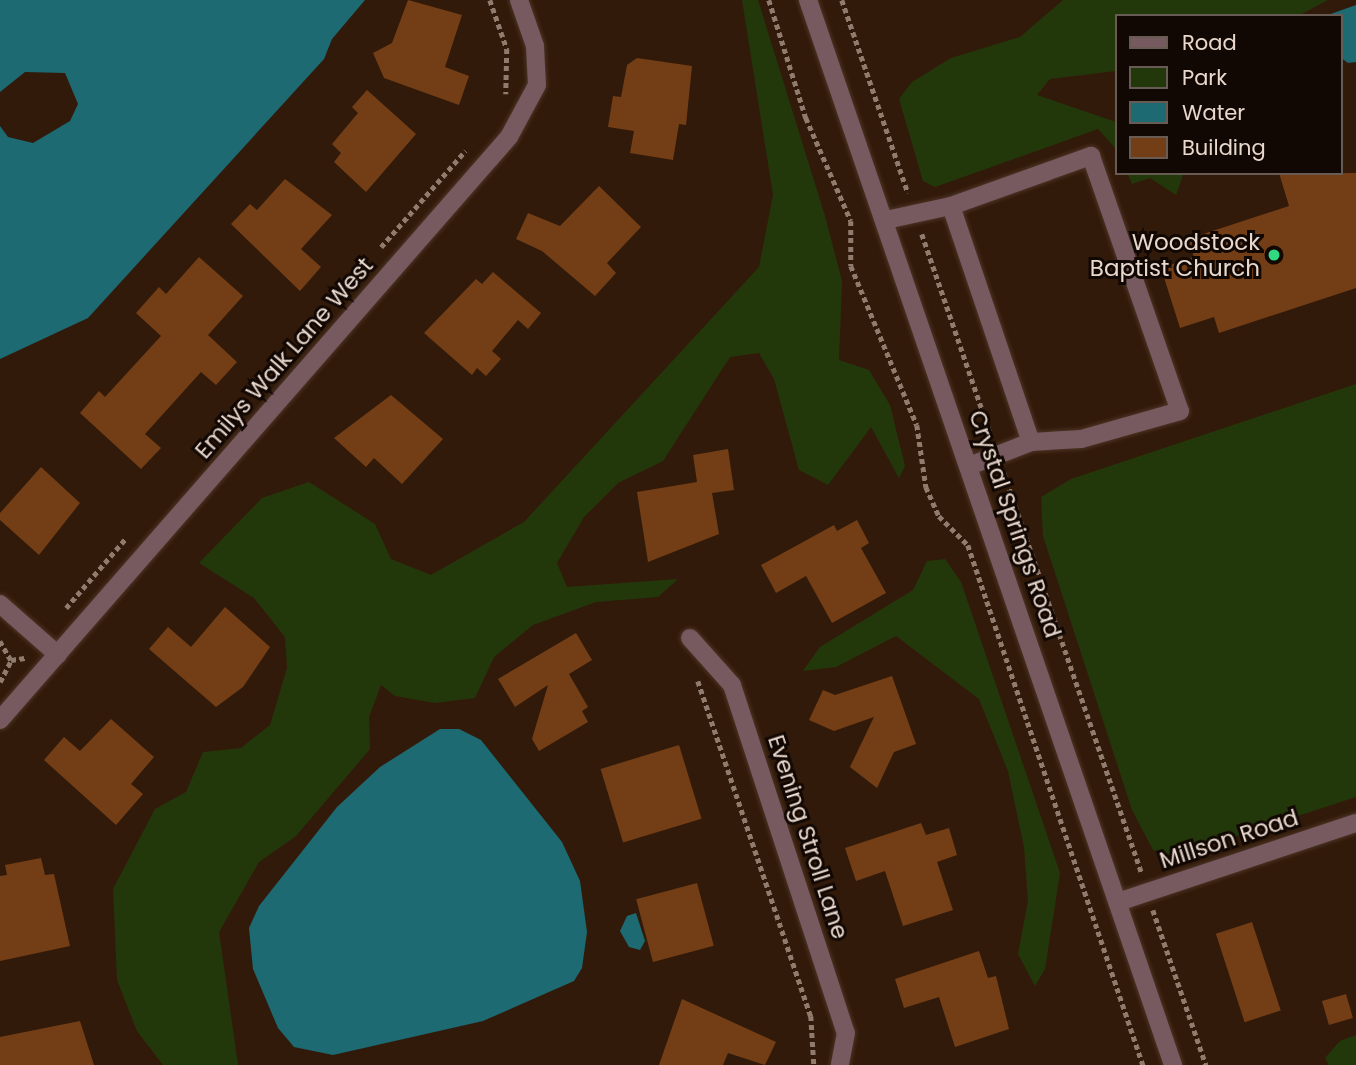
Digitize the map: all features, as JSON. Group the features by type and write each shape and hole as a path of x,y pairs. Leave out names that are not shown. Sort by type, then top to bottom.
{"street":[{"name":"Emilys Walk Lane West","path":"0,720 509,137 537,85 535,47 519,0"},
{"name":"Crystal Springs Road","path":"808,0 886,220 1173,1065"},
{"path":"886,220 951,206 1091,156 1180,411 1081,439 1031,442 969,466"},
{"path":"951,206 1031,442"},
{"path":"0,604 58,655"},
{"name":"Evening Stroll Lane","path":"690,638 732,685 846,1033 840,1065"},
{"name":"Millson Road","path":"1118,902 1356,823"}],"path":[{"path":"489,0 507,49 501,105"},
{"path":"769,0 806,118 851,221 851,266 917,425 926,487 939,516 968,545 1143,1065"},
{"path":"842,0 1206,1065"},
{"path":"372,258 475,141"},
{"path":"11,660 23,660 136,527"},
{"path":"0,641 11,660"},
{"path":"704,653 698,680 811,1016 814,1065"},
{"path":"0,682 11,660"}],"green space":[{"path":"742,0 758,0 825,216 842,281 839,360 869,370 890,405 905,466 899,478 871,427 828,485 799,470 774,379 759,353 730,357 663,461 618,483 584,517 557,563 567,587 678,579 658,597 596,602 533,625 494,657 475,698 435,703 395,696 381,685 369,717 370,749 296,836 259,862 219,932 238,1065 163,1065 137,1031 117,980 113,889 155,809 186,792 203,752 241,748 270,725 287,668 285,637 254,598 199,563 262,498 309,482 375,524 391,559 431,575 524,522 759,267 773,195"},
{"path":"1063,0 1328,0 1302,14 1114,14 1114,71 1050,79 1037,95 1114,121 1114,147 1098,129 935,187 923,181 899,99 912,82 951,58 1020,37"},
{"path":"1128,175 1183,175 1176,195 1150,178 1132,184"},
{"path":"1356,384 1356,797 1175,856 1153,850 1132,810 1043,536 1041,497 1071,479"},
{"path":"945,559 961,582 1060,873 1045,969 1035,986 1018,954 1028,901 1024,847 1008,771 979,699 896,636 836,667 803,671 820,647 913,590 927,561"},
{"path":"1356,1035 1356,1065 1329,1065 1325,1058 1340,1041"}],"water":[{"path":"0,0 365,0 332,39 324,59 88,318 0,359 0,126 8,137 33,143 70,121 78,104 65,73 25,72 0,92"},
{"path":"1356,5 1356,62 1348,63 1342,58 1342,14 1331,14"},
{"path":"440,729 459,729 481,740 562,842 580,881 587,932 582,968 574,981 483,1021 333,1055 294,1047 278,1028 253,969 249,928 259,906 337,807 380,767"},
{"path":"636,913 645,941 640,950 629,947 620,931 627,916"}],"building":[{"path":"408,0 462,15 445,67 469,76 459,105 384,78 373,53 392,43"},
{"path":"637,58 692,66 686,125 679,124 673,160 630,153 634,131 608,127 613,96 621,97 627,65"},
{"path":"367,90 416,134 366,192 334,162 341,153 332,144 358,113 352,107"},
{"path":"1356,173 1356,288 1219,333 1214,317 1180,328 1161,268 1194,257 1188,239 1289,206 1280,175"},
{"path":"285,179 332,215 301,249 321,267 300,291 231,224 250,204 257,210"},
{"path":"599,186 641,227 607,263 616,273 595,296 542,251 516,239 528,213 560,226"},
{"path":"199,257 243,296 208,335 237,362 216,385 201,372 145,434 161,448 141,469 80,413 99,391 105,397 161,336 136,313 159,287 166,294"},
{"path":"493,272 541,313 528,329 518,320 492,351 501,359 486,376 477,368 472,375 424,333 476,279 482,284"},
{"path":"391,395 443,439 402,484 374,458 366,467 334,438"},
{"path":"728,449 734,490 712,493 719,534 648,562 637,492 697,482 693,455"},
{"path":"41,467 80,503 39,555 0,520 0,513"},
{"path":"857,520 869,543 861,548 886,593 832,623 806,576 776,593 761,565 834,525 837,531"},
{"path":"225,607 270,647 243,687 216,707 149,649 168,627 191,647"},
{"path":"576,633 592,660 569,674 588,707 582,711 588,722 539,751 532,739 548,685 515,707 498,679"},
{"path":"892,676 916,744 894,752 877,788 850,767 874,717 834,731 809,720 823,690 835,695"},
{"path":"111,719 154,757 131,784 143,794 116,825 44,760 64,737 80,751"},
{"path":"679,745 702,819 623,843 601,769"},
{"path":"921,823 926,835 949,828 957,855 937,862 953,910 903,926 885,871 856,881 845,848"},
{"path":"41,858 45,875 54,874 70,946 0,961 0,876 7,875 5,865"},
{"path":"697,883 714,946 653,962 636,899"},
{"path":"1252,922 1281,1010 1245,1022 1216,934"},
{"path":"979,951 988,978 996,976 1009,1029 955,1047 939,997 904,1008 895,979"},
{"path":"1346,994 1353,1018 1329,1025 1322,1001"},
{"path":"682,999 776,1042 765,1065 728,1053 723,1065 659,1065"},
{"path":"80,1021 94,1065 0,1065 0,1037"}],"place":[{"name":"Woodstock Baptist Church","path":"1274,255"}]}
